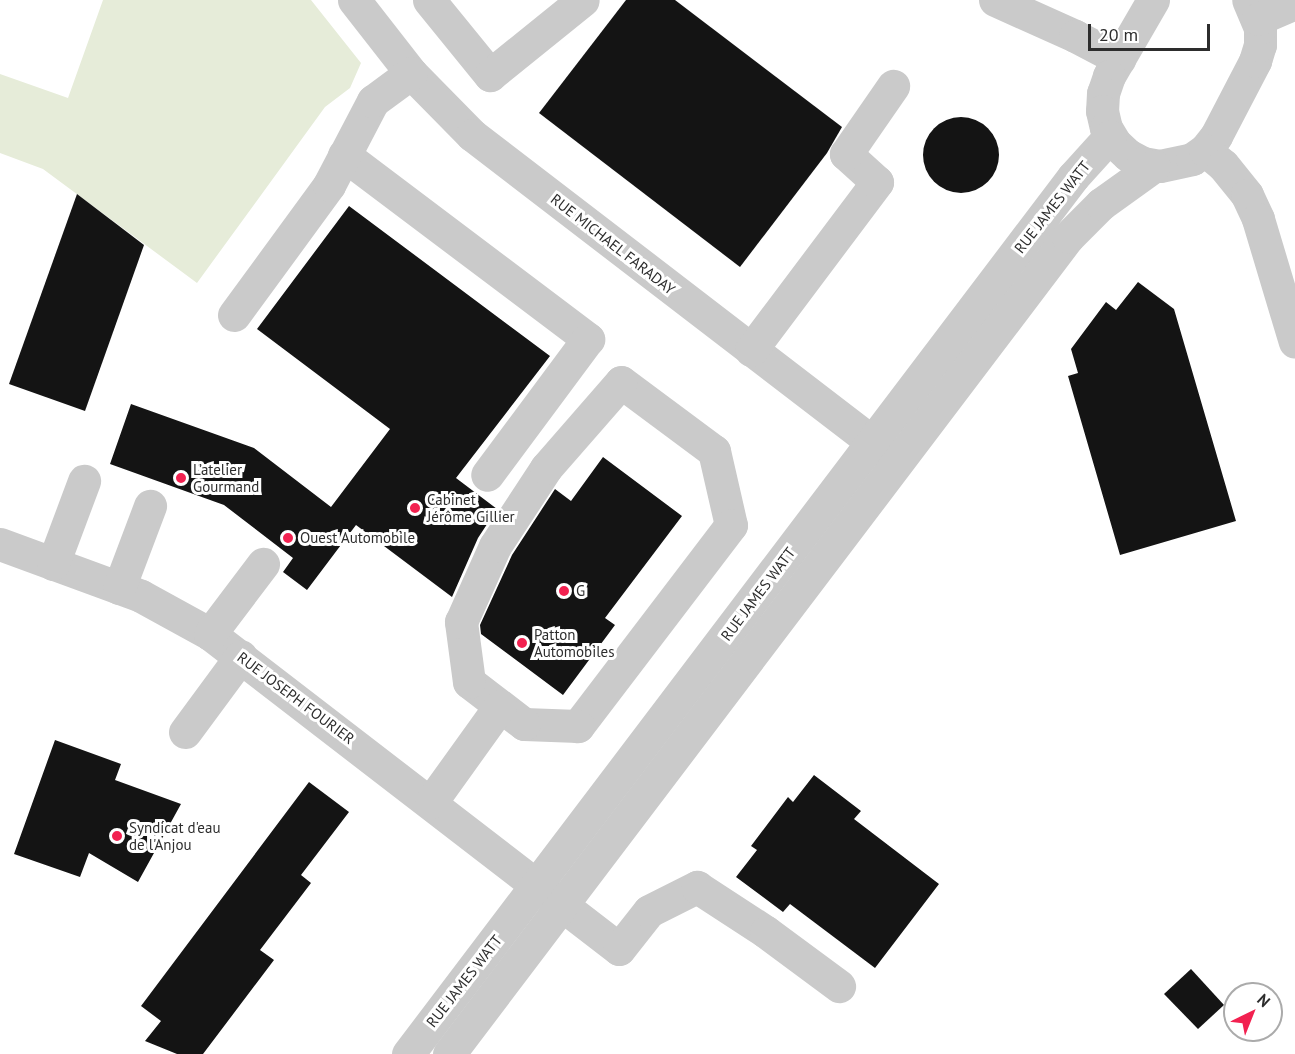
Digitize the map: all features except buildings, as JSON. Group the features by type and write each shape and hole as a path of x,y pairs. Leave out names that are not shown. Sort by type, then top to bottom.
{"street":[{"path":"429,0 490,75 584,0"},
{"path":"995,0 1092,44 1119,59"},
{"path":"1153,0 1119,59 1103,93 1102,111 1110,136 1128,155 1154,166 1176,165 1192,159 1205,150 1216,136 1255,61 1260,45 1253,10 1295,3"},
{"name":"RUE MICHAEL FARADAY","path":"362,3 411,73 472,135 885,451"},
{"path":"234,315 329,185 373,100 411,73"},
{"path":"751,350 877,182 846,154 893,86"},
{"name":"RUE JAMES WATT","path":"449,1054 550,895 885,451 1073,177 1110,136"},
{"path":"1205,150 1223,165 1247,195 1258,219 1295,342"},
{"path":"344,155 588,339 487,476"},
{"name":"RUE JAMES WATT","path":"885,451 1079,224 1101,204 1154,166"},
{"path":"621,382 714,452 731,525 578,726 524,724 500,706 469,682 461,622 495,546 546,468 621,382"},
{"path":"53,564 84,480"},
{"path":"120,588 150,506"},
{"name":"RUE JOSEPH FOURIER","path":"0,544 120,588 172,611 210,634 620,949 649,911 697,886 766,932 839,986"},
{"path":"210,634 263,564"},
{"path":"185,732 241,656"},
{"path":"431,802 500,706"},
{"name":"RUE JAMES WATT","path":"408,1054 550,895"}],"green space":[{"path":"103,0 311,0 361,63 350,88 325,107 197,283 43,169 0,153 0,74 68,98"}],"place":[{"name":"L’atelier Gourmand","path":"181,478"},
{"name":"Cabinet Jérôme Gillier","path":"415,508"},
{"name":"Ouest Automobile","path":"288,538"},
{"name":"G","path":"564,591"},
{"name":"Patton Automobiles","path":"522,643"},
{"name":"Syndicat d'eau de l'Anjou","path":"117,836"}]}
